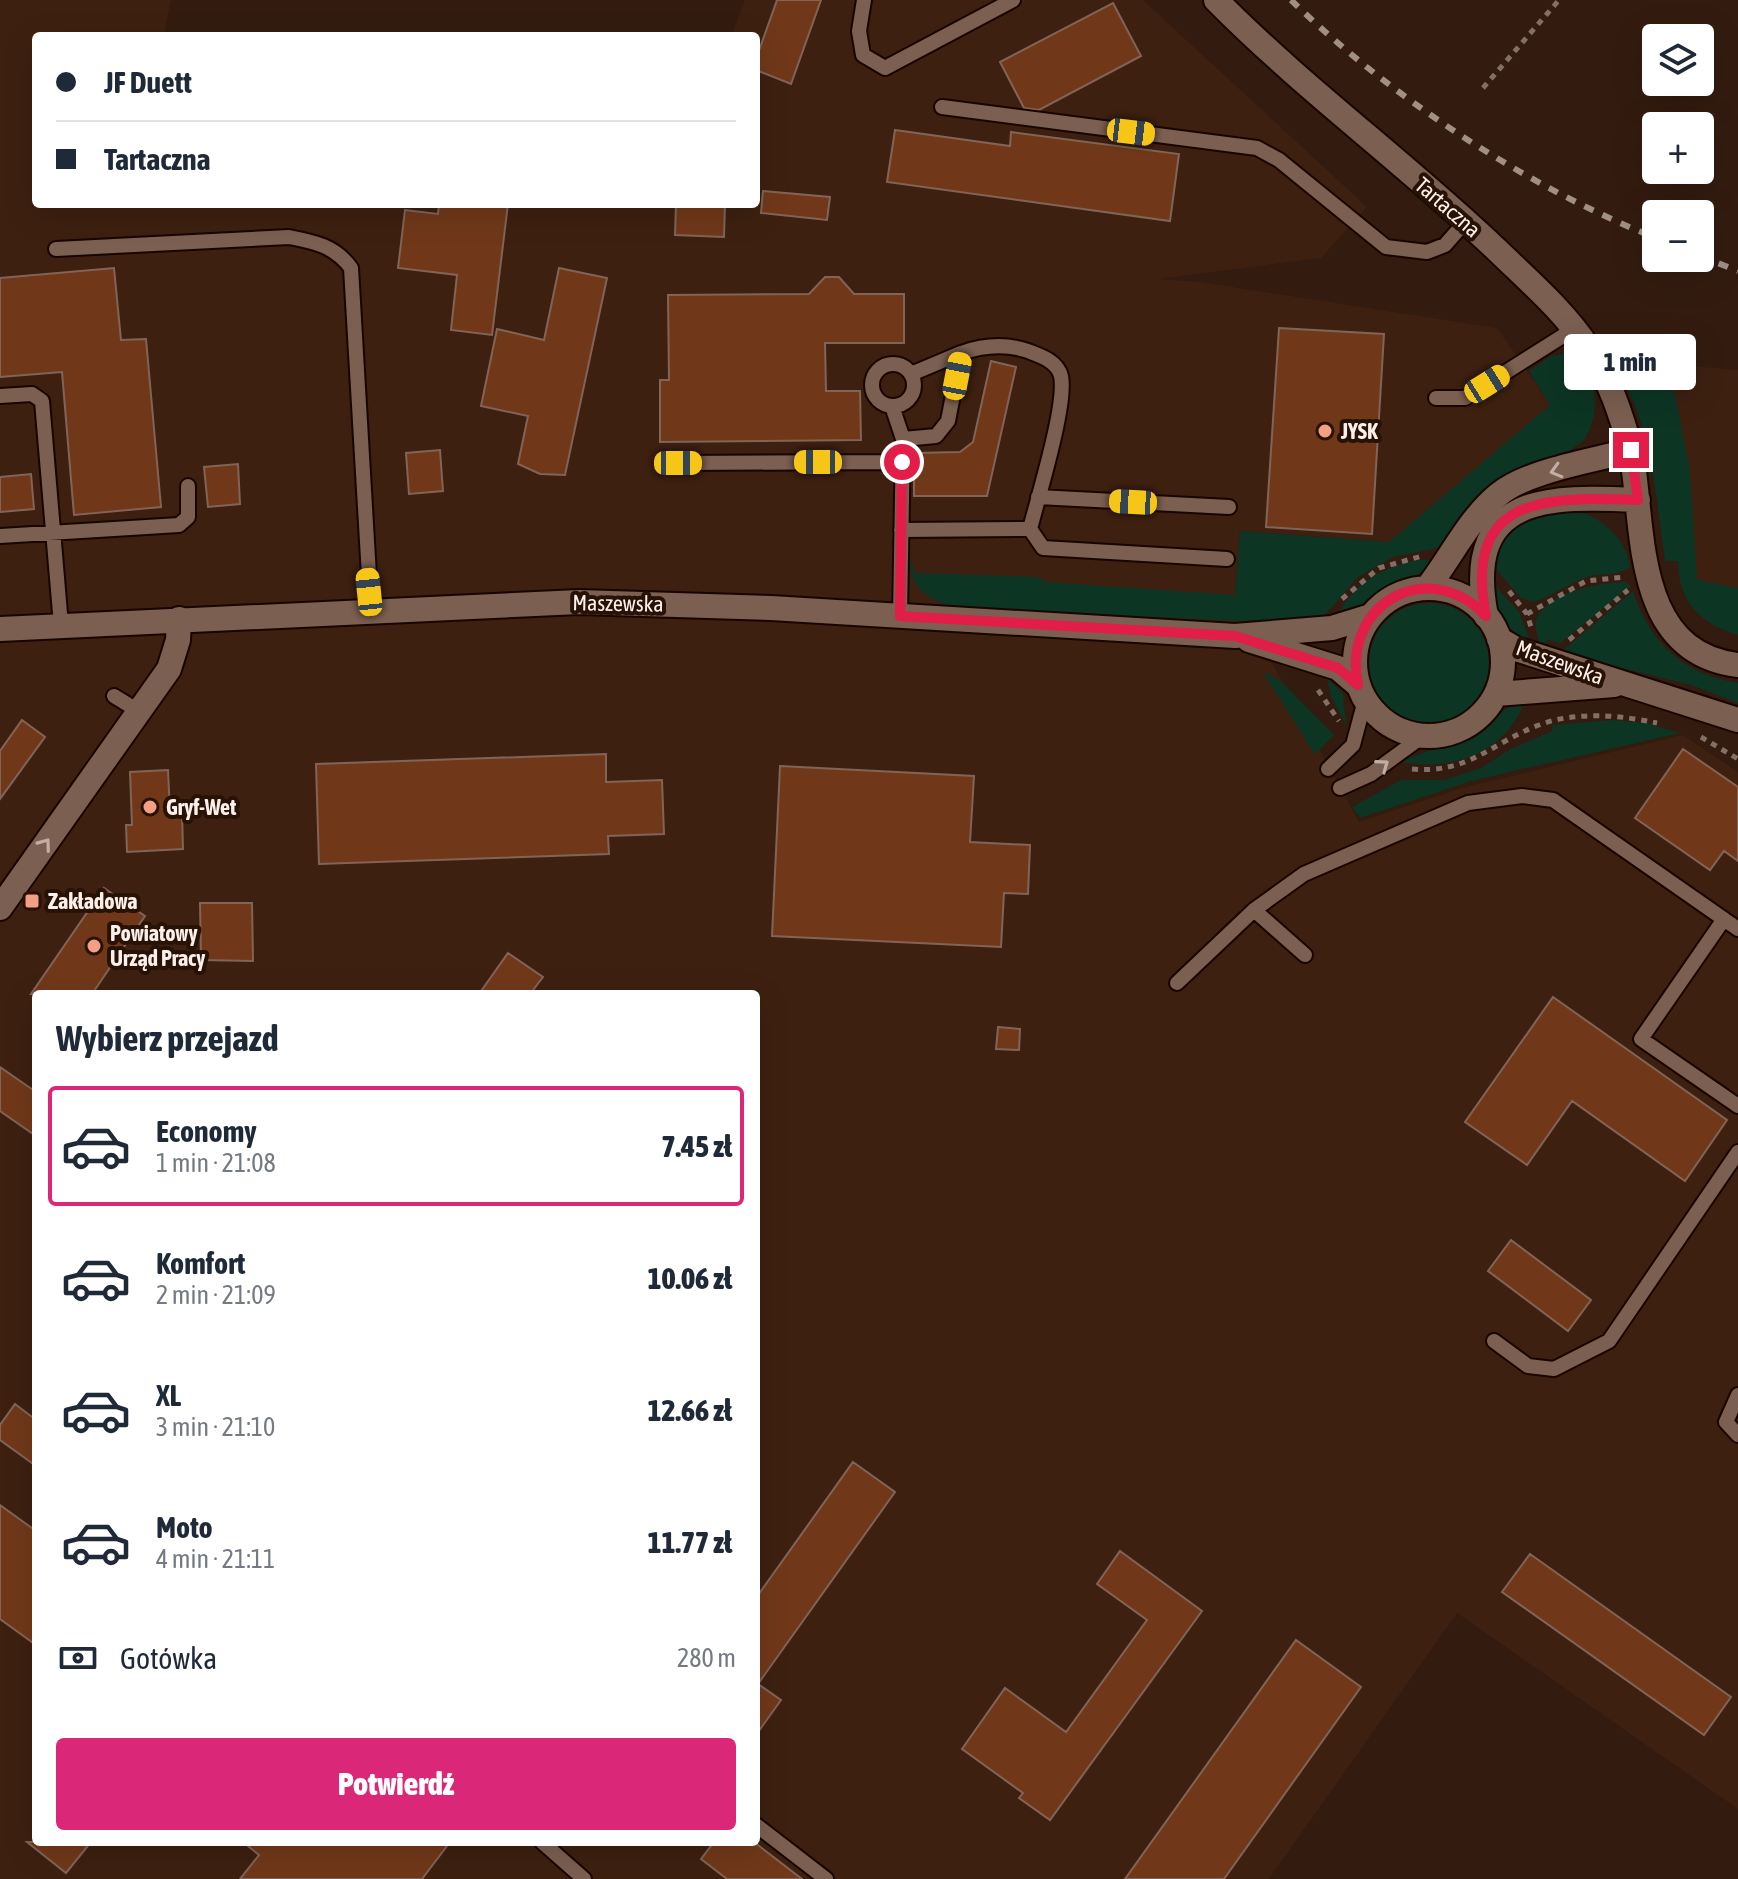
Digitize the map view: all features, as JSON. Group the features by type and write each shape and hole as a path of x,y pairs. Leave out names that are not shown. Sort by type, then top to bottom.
{"street":[{"name":"Tartaczna","path":"1216,0 1272,57 1466,221 1574,329 1608,381 1631,450 1652,590 1661,615 1677,636 1702,655 1738,665"},
{"path":"1427,588 1481,513 1506,490 1533,478 1631,450"},
{"path":"1486,616 1483,565 1491,541 1506,520 1526,507 1550,499 1638,500"},
{"path":"1427,588 1453,593 1486,616 1499,639 1503,661 1496,694 1480,715 1458,731 1423,736 1390,726 1361,692 1355,670 1357,641 1371,616 1396,596 1427,588"},
{"name":"Maszewska","path":"0,629 579,602 900,616 1235,636 1332,628 1371,616"},
{"path":"0,908 140,712 174,658 179,619"},
{"name":"Maszewska","path":"1235,636 1338,668 1361,692"},
{"name":"Maszewska","path":"1499,639 1516,649 1569,664 1621,685 1667,695 1738,720"},
{"name":"Maszewska","path":"1496,694 1621,685"}],"lane":[{"path":"864,0 859,31 863,55 885,68 1013,0"},
{"path":"942,107 1257,148 1279,160 1386,247 1427,252 1445,245 1466,221"},
{"path":"56,249 289,237 321,243 341,254 351,268 371,610"},
{"path":"1436,398 1465,398 1574,329"},
{"path":"911,374 985,344 1024,349 1051,360 1061,375 1060,399 1030,529 1043,548 1227,559"},
{"path":"903,439 936,436 948,421 961,353"},
{"path":"892,406 909,398 914,386 911,374 893,363 874,374 874,395 892,406 903,439 900,616"},
{"path":"0,396 32,394 42,401 61,625"},
{"path":"678,463 902,462"},
{"path":"0,536 185,524 188,517 188,486"},
{"path":"1038,497 1229,507"},
{"path":"901,530 1030,529"},
{"path":"1328,769 1353,745 1361,692"},
{"path":"114,696 140,712"},
{"path":"1340,788 1371,774 1423,736"},
{"path":"1177,983 1254,910 1304,874 1468,803 1522,796 1553,800 1738,929"},
{"path":"1254,910 1305,955"},
{"path":"1724,919 1641,1039 1738,1106"},
{"path":"1494,1341 1528,1366 1554,1369 1609,1341 1738,1152"},
{"path":"1738,1395 1726,1422 1738,1435"},
{"path":"760,1828 826,1879"},
{"path":"547,1846 584,1879"}],"path":[{"path":"1483,88 1559,0"},
{"path":"1337,606 1348,591 1379,568 1425,555"},
{"path":"1527,614 1586,581 1630,576"},
{"path":"1559,647 1632,586"},
{"path":"1397,766 1425,770 1453,768 1477,759 1531,728 1574,717 1622,717 1664,724"},
{"path":"1694,733 1738,759"}],"shaded area":[{"path":"0,0 171,0 165,32 32,32 32,208 760,208 760,32 733,32 745,0 1143,0 1367,207 1321,258 1158,279 1200,282 1497,328 1551,405 1389,542 1240,531 1235,595 1359,822 1462,788 1683,735 1738,772 1738,1809 1457,1613 1269,1879 0,1879"},
{"path":"1669,364 1738,370 1738,588 1697,581"}],"green space":[{"path":"1561,354 1583,367 1594,390 1594,416 1584,440 1442,547 1393,557 1358,577 1323,617 1238,621 952,607 927,596 913,577 910,558 915,573 1038,577 1046,582 1235,595 1240,531 1389,542 1550,405 1529,371 1551,356"},
{"path":"1669,364 1690,471 1697,580 1738,588 1738,635 1713,624 1694,609 1682,588 1678,561 1665,561 1647,447 1624,381"},
{"path":"1553,511 1578,511 1597,519 1613,532 1624,548 1630,567 1615,573 1587,577 1533,602 1521,598 1494,567 1502,542 1530,517"},
{"path":"1417,560 1435,560 1418,574 1336,619 1350,596 1369,579 1392,567"},
{"path":"1491,581 1519,612 1531,643 1514,632 1502,617"},
{"path":"1625,582 1631,586 1560,643 1547,640 1545,649 1540,647 1535,624 1548,604 1587,587"},
{"path":"1633,591 1640,610 1659,641 1685,664 1719,679 1738,683 1738,703 1691,685 1560,653"},
{"path":"1429,603 1452,608 1471,621 1484,640 1489,663 1484,686 1471,705 1452,718 1429,723 1406,718 1387,705 1374,686 1369,663 1374,640 1387,621 1406,608"},
{"path":"1262,671 1280,680 1334,735 1315,754"},
{"path":"1327,677 1343,694 1346,725 1331,696"},
{"path":"1525,701 1504,734 1475,755 1440,764 1401,762 1472,735 1503,711"},
{"path":"1612,720 1646,723 1680,733 1471,781 1360,818 1352,807 1401,780 1444,780 1481,768 1509,750 1552,731 1553,725"}],"building":[{"path":"777,0 821,0 791,84 760,72 760,48"},
{"path":"1113,3 1141,56 1039,110 1024,108 1000,62"},
{"path":"895,130 1010,146 1011,132 1179,154 1170,221 887,182"},
{"path":"763,191 830,197 827,220 761,213"},
{"path":"439,208 508,208 492,335 451,330 457,275 398,268 405,210 438,214"},
{"path":"676,208 725,208 724,237 675,235"},
{"path":"114,268 121,340 146,339 161,507 74,515 62,372 0,377 0,278"},
{"path":"559,268 607,278 565,475 540,474 518,464 528,416 481,406 497,329 544,340"},
{"path":"825,277 839,277 854,294 904,294 904,343 825,343 826,391 860,391 861,440 660,442 660,380 669,380 668,295 809,294"},
{"name":"JYSK","path":"1279,328 1384,334 1372,534 1266,527"},
{"path":"991,361 1016,367 987,496 914,496 914,453 960,452 973,442"},
{"path":"440,450 443,491 409,494 406,453"},
{"path":"238,464 240,504 208,507 204,467"},
{"path":"31,474 34,509 0,512 0,477"},
{"path":"22,720 45,737 0,799 0,751"},
{"path":"1683,749 1738,787 1738,861 1724,851 1710,870 1635,818"},
{"path":"606,754 606,782 662,780 664,834 608,836 609,854 319,864 316,764"},
{"path":"780,766 974,776 970,842 1030,845 1028,894 1004,893 1001,947 772,936"},
{"name":"Gryf-Wet","path":"168,770 170,812 182,812 183,849 127,852 126,825 132,825 130,772"},
{"name":"Powiatowy Urząd Pracy","path":"104,888 145,916 95,990 34,990"},
{"path":"200,903 252,903 253,961 201,960"},
{"path":"508,953 543,977 533,990 482,990"},
{"path":"1553,997 1727,1120 1685,1181 1572,1101 1527,1165 1465,1122"},
{"path":"998,1027 1020,1029 1019,1050 996,1049"},
{"path":"0,1067 32,1089 32,1133 0,1111"},
{"path":"1511,1240 1591,1300 1568,1331 1488,1271"},
{"path":"15,1404 32,1417 32,1463 0,1440 0,1425"},
{"path":"853,1462 895,1492 760,1681 760,1592"},
{"path":"0,1505 32,1528 32,1642 0,1619"},
{"path":"1120,1551 1202,1611 1050,1820 1019,1798 1023,1793 962,1749 1005,1688 1066,1732 1147,1620 1097,1584"},
{"path":"1530,1554 1731,1697 1704,1735 1502,1592"},
{"path":"1296,1640 1361,1687 1224,1879 1125,1879"},
{"path":"760,1685 781,1700 760,1729"},
{"path":"32,1846 88,1846 66,1873"},
{"path":"248,1846 447,1846 422,1879 240,1879 259,1855"},
{"path":"711,1846 759,1846 802,1879 727,1879 701,1859"}],"railway":[{"path":"1291,0 1372,71 1462,136 1558,193 1642,232"},
{"path":"1714,262 1738,271"}],"place":[{"name":"JYSK","path":"1325,431"},
{"name":"Gryf-Wet","path":"150,807"},
{"name":"Zakładowa","path":"32,901"},
{"name":"Powiatowy Urząd Pracy","path":"94,946"}],"route":[{"path":"902,462 900,616 1235,636 1338,668 1348,673 1358,685 1355,670 1357,641 1382,604 1411,590 1440,589 1466,598 1486,616 1481,585 1483,565 1491,541 1506,520 1526,507 1550,499 1638,500 1631,450"}]}
